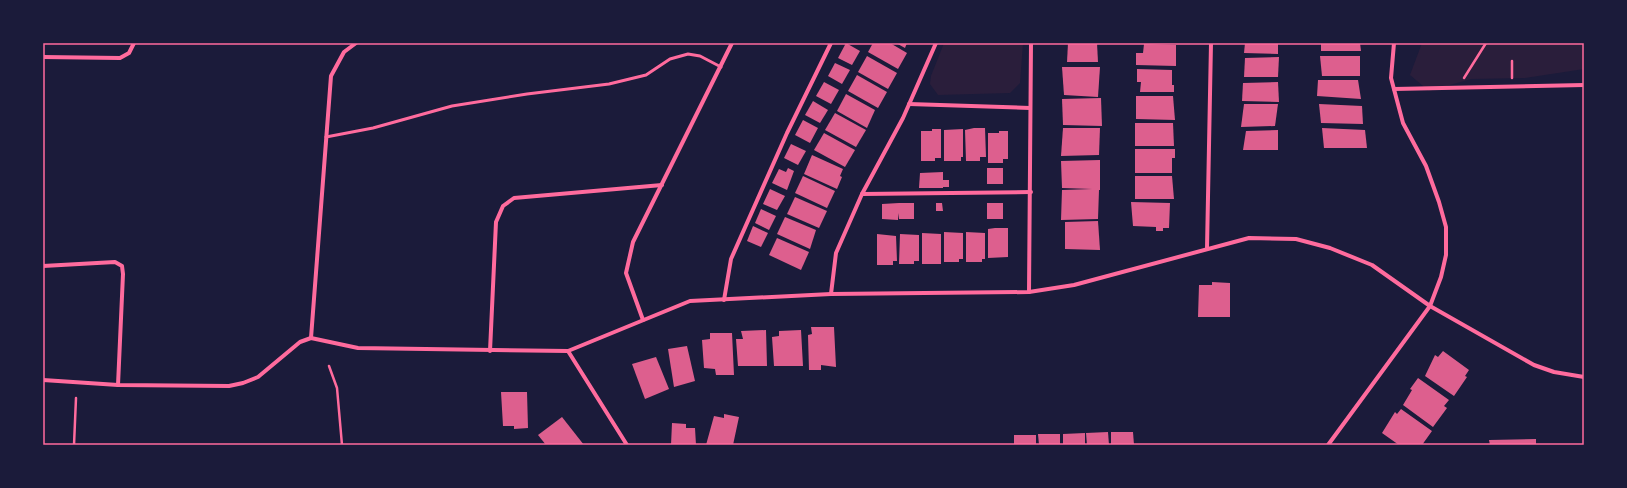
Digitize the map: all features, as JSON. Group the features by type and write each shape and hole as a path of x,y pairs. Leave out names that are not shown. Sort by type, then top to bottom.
{"street":[{"path":"43,57 120,58 129,53 134,43"},
{"path":"312,338 330,76 344,52 356,43"},
{"path":"643,320 626,273 633,242 732,43"},
{"path":"724,300 730,259 787,133 831,43"},
{"path":"831,294 836,253 862,194 909,104 936,43"},
{"path":"1029,292 1031,43"},
{"path":"1207,248 1211,43"},
{"path":"1328,445 1430,306 1441,277 1446,255 1446,227 1439,202 1426,166 1403,123 1391,78 1394,43"},
{"path":"1394,89 1584,85"},
{"path":"909,104 1030,108"},
{"path":"490,351 496,222 503,206 514,198 662,185"},
{"path":"862,194 1031,192"},
{"path":"43,380 118,385 229,386 243,383 258,377 300,342 312,338 358,348 568,351 690,302 831,294 1029,292 1074,285 1207,248 1249,238 1296,239 1323,246 1372,265 1430,306 1534,365 1554,372 1584,377"},
{"path":"43,266 115,262 122,266 123,274 118,385"},
{"path":"568,351 627,445"}],"lane":[{"path":"326,137 373,128 452,106 528,94 610,84 646,75 670,59 688,54 700,56 721,67"}],"path":[{"path":"1458,87 1486,43"},
{"path":"1512,61 1513,86"},
{"path":"329,366 337,388 342,445"},
{"path":"74,445 76,398"}],"shaded area":[{"path":"944,43 1023,43 1020,83 1010,93 938,95 930,84 931,76"},
{"path":"1422,43 1584,43 1584,69 1525,78 1471,79 1429,91 1410,75"}],"building":[{"path":"846,43 860,51 852,65 838,58"},
{"path":"873,43 890,43 907,53 898,69 868,52"},
{"path":"896,43 907,43 905,48"},
{"path":"1068,43 1097,43 1098,62 1067,62"},
{"path":"1245,43 1278,43 1278,54 1244,53"},
{"path":"1321,43 1360,43 1361,51 1321,51"},
{"path":"1144,44 1176,45 1176,66 1136,65 1136,53 1143,53"},
{"path":"867,56 897,73 888,89 858,72"},
{"path":"1320,56 1360,56 1360,76 1322,76"},
{"path":"1279,57 1278,77 1244,77 1245,58"},
{"path":"835,63 850,70 842,84 828,76"},
{"path":"1062,67 1100,67 1098,97 1064,95"},
{"path":"1137,69 1172,70 1172,85 1174,85 1174,92 1140,92 1141,82 1137,82"},
{"path":"857,75 887,92 878,108 848,91"},
{"path":"1318,80 1358,80 1361,99 1317,96"},
{"path":"824,82 839,90 831,104 816,96"},
{"path":"1278,82 1279,102 1242,101 1243,83"},
{"path":"846,94 875,110 867,128 837,111"},
{"path":"1136,96 1173,96 1175,120 1136,119"},
{"path":"1101,98 1102,126 1063,125 1062,99"},
{"path":"813,101 828,110 820,123 805,115"},
{"path":"1244,104 1278,104 1275,126 1241,127"},
{"path":"1319,104 1362,106 1363,124 1321,123"},
{"path":"835,113 866,130 856,147 825,130"},
{"path":"803,120 818,128 810,143 795,135"},
{"path":"1135,123 1173,123 1174,146 1135,146"},
{"path":"985,128 986,157 980,157 980,161 966,161 965,130"},
{"path":"1063,128 1100,128 1099,155 1061,156"},
{"path":"1322,128 1365,130 1367,148 1324,148"},
{"path":"932,129 941,129 941,158 935,158 935,161 921,161 921,131 932,131"},
{"path":"963,129 963,157 961,157 961,161 944,161 944,130"},
{"path":"1278,130 1278,150 1243,150 1246,131"},
{"path":"999,131 1008,131 1008,159 1003,159 1003,163 988,163 988,133 999,133"},
{"path":"824,133 855,150 845,167 814,150"},
{"path":"791,144 806,151 798,165 784,158"},
{"path":"1135,149 1175,149 1175,158 1172,158 1172,173 1135,173"},
{"path":"812,155 843,169 840,176 842,177 837,189 804,174"},
{"path":"1100,160 1098,219 1061,220 1062,190 1092,189 1062,188 1061,161"},
{"path":"788,168 794,171 787,190 772,183 779,169 786,172"},
{"path":"987,168 1003,168 1003,184 987,184"},
{"path":"943,172 943,188 919,188 920,173"},
{"path":"803,176 835,191 827,208 795,193"},
{"path":"1135,176 1172,176 1174,199 1135,199"},
{"path":"943,180 949,180 949,187 943,187"},
{"path":"770,189 785,196 777,210 763,204"},
{"path":"795,197 827,211 819,228 787,214"},
{"path":"1131,202 1170,203 1169,228 1163,228 1163,231 1156,231 1156,227 1133,226"},
{"path":"914,203 914,219 899,219 898,213 898,220 882,219 882,204"},
{"path":"936,203 942,203 943,211 936,211"},
{"path":"987,203 1003,203 1003,219 987,219"},
{"path":"761,209 776,216 769,230 755,223"},
{"path":"785,217 816,230 810,249 777,234"},
{"path":"1098,221 1100,250 1065,249 1065,222"},
{"path":"753,226 768,233 761,247 747,241"},
{"path":"1008,228 1008,257 988,258 988,229"},
{"path":"944,232 963,233 963,259 959,259 959,262 944,262"},
{"path":"966,232 985,233 985,259 982,259 982,262 966,262"},
{"path":"922,233 941,234 941,264 922,264"},
{"path":"877,234 896,236 897,261 893,261 893,265 877,265"},
{"path":"900,234 919,235 919,261 914,261 914,264 899,264"},
{"path":"777,238 809,252 801,270 769,255"},
{"path":"1212,282 1230,283 1230,317 1198,317 1199,285 1212,285"},
{"path":"811,327 834,327 836,367 821,365 821,370 809,370 808,335 812,334"},
{"path":"766,330 767,366 738,366 736,339 743,339 741,331"},
{"path":"801,330 803,366 774,366 772,337 779,336 779,331"},
{"path":"710,333 732,333 734,375 716,375 715,369 704,368 702,340 710,339"},
{"path":"687,346 695,381 674,387 668,349"},
{"path":"1443,351 1469,370 1465,376 1467,377 1454,396 1425,376 1435,355 1438,357"},
{"path":"656,357 669,389 645,399 632,364"},
{"path":"1418,378 1449,400 1444,406 1447,408 1433,427 1403,405 1412,390 1410,389"},
{"path":"501,392 527,392 528,428 514,429 514,426 503,426"},
{"path":"1401,409 1432,431 1422,445 1399,445 1382,433 1395,412 1397,414"},
{"path":"724,414 739,417 733,445 706,445 714,416 724,418"},
{"path":"562,417 584,445 546,445 538,435"},
{"path":"672,423 686,424 686,428 695,428 696,445 671,445"},
{"path":"1108,432 1109,445 1087,445 1086,433"},
{"path":"1111,432 1133,432 1134,445 1111,445"},
{"path":"1085,433 1085,445 1063,445 1063,434"},
{"path":"1038,434 1060,434 1060,445 1039,445"},
{"path":"1014,435 1036,435 1036,445 1014,445"},
{"path":"1536,439 1536,445 1490,445 1489,440"}]}
